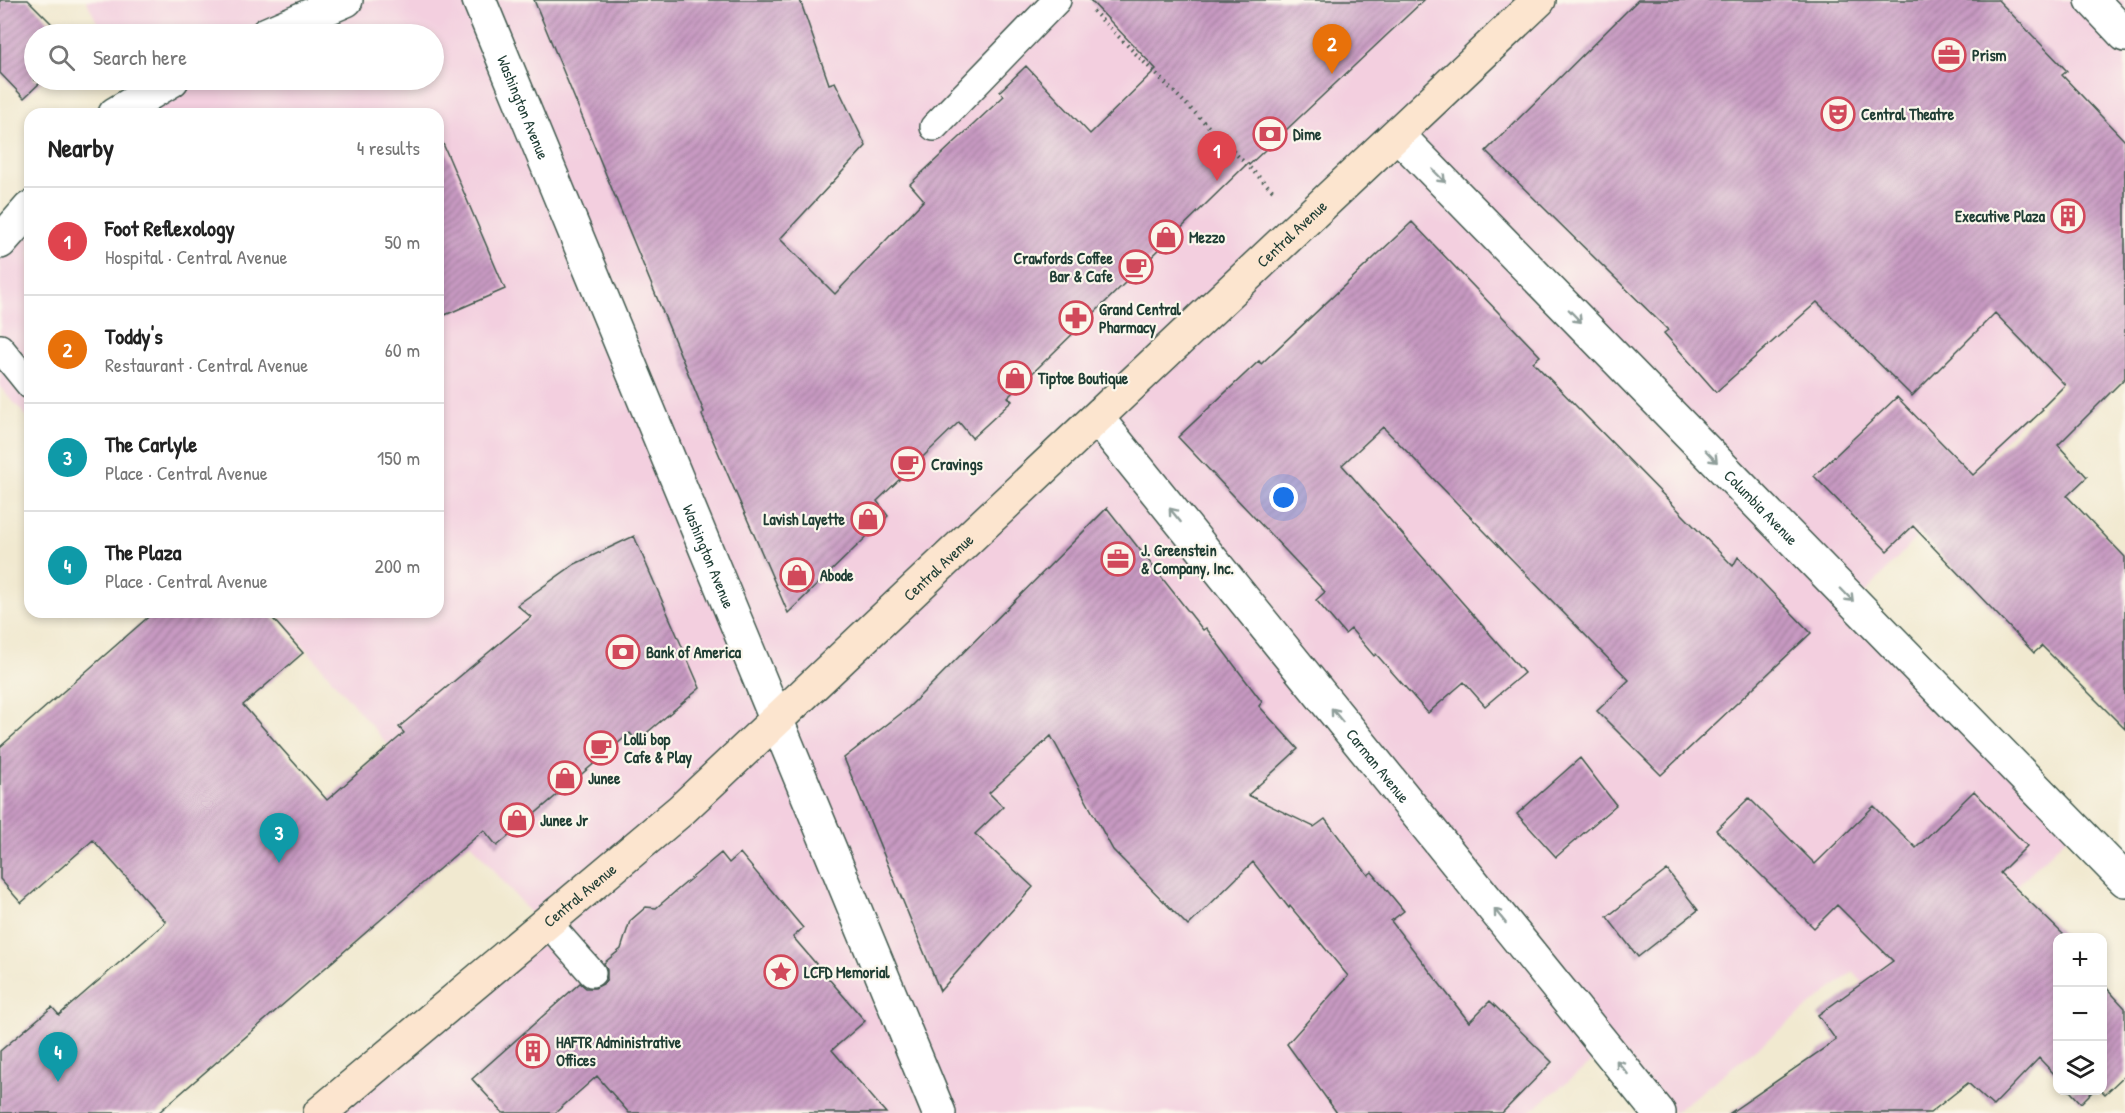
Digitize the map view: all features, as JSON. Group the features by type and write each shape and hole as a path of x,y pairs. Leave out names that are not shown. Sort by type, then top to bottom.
{"street":[{"path":"290,24 346,0"},
{"name":"Washington Avenue","path":"479,0 939,1113"},
{"name":"Central Avenue","path":"320,1113 681,810 1539,0"},
{"path":"2092,0 2125,35"},
{"path":"125,108 155,90"},
{"name":"Columbia Avenue","path":"1398,135 2125,880"},
{"path":"0,242 24,215"},
{"name":"Carman Avenue","path":"1097,418 1659,1113"}],"lane":[{"path":"934,127 1057,0"},
{"path":"0,348 24,378"},
{"path":"547,922 592,973"}],"path":[{"path":"1090,8 1305,223"}],"shaded area":[{"path":"86,0 2125,0 2125,321 2030,412 1863,596 2080,824 1889,1011 1853,972 1674,1113 1604,1053 1528,1113 314,1113 535,919 280,618 444,618 444,108 112,108 128,90 444,90 444,24 98,24"},
{"path":"24,208 24,413 0,387 0,235"}],"building":[{"path":"0,0 28,0 52,24 24,24 24,90 32,90 24,98 0,73"},
{"path":"534,0 800,0 829,84 835,82 866,146 780,239 835,294 924,200 910,184 1004,96 1000,91 1026,66 1090,134 1156,69 1090,0 1424,0 1249,165 1248,163 1008,397 1012,401 972,438 959,422 877,501 888,516 788,613 702,415 704,412"},
{"path":"1638,0 1998,0 2067,71 2062,75 2125,141 2125,378 2058,445 2087,477 2067,496 2125,557 2125,729 2042,646 2034,653 1913,526 1887,551 1814,476 1897,397 1973,475 2043,410 2042,408 2065,385 1995,313 1912,396 1817,302 1716,392 1664,333 1668,330 1486,151"},
{"path":"444,146 505,289 444,315"},
{"path":"1412,222 1540,356 1533,362 1733,566 1738,557 1811,633 1661,775 1597,711 1629,680 1383,427 1342,465 1524,673 1485,706 1464,682 1428,713 1351,629 1345,634 1316,600 1325,592 1178,437 1259,361 1261,364"},
{"path":"1107,508 1203,630 1206,628 1262,702 1259,706 1298,749 1248,795 1314,827 1325,819 1368,875 1372,872 1404,911 1391,921 1469,1022 1490,1001 1552,1062 1502,1113 1337,1113 1287,1044 1348,976 1253,862 1188,926 1113,850 1051,736 989,793 1003,807 975,834 1033,887 940,991 844,758 908,708"},
{"path":"634,536 700,688 637,741 630,733 497,846 484,830 158,1113 0,1113 0,1051 52,1007 59,1015 166,922 93,840 21,903 0,879 0,747 147,618 272,618 303,653 243,705 327,800 404,733 399,727 531,617 517,605 575,564"},
{"path":"1580,758 1616,805 1556,857 1517,814"},
{"path":"1974,791 2027,846 2000,873 2062,933 2053,933 2053,1073 2039,1058 1993,1106 1968,1083 1930,1113 1730,1113 1836,1040 1818,1015 1893,961 1837,905 1814,928 1716,830 1749,798 1815,864 1874,806 1916,848"},
{"path":"721,853 729,863 740,853 803,928 793,937 865,1021 832,1050 886,1113 629,1113 597,1076 555,1113 503,1113 472,1079 580,983 586,988 595,988 603,984 607,979 604,963 621,949 630,921 646,907 656,908"},
{"path":"1667,870 1698,910 1638,957 1607,917"},
{"path":"2107,988 2125,1008 2125,1075 2107,1092"},
{"path":"2074,1095 2089,1095 2081,1103"}],"place":[{"name":"Prism","path":"1949,55"},
{"name":"Toddy's","path":"1332,74"},
{"name":"Central Theatre","path":"1838,114"},
{"name":"Dime","path":"1270,134"},
{"name":"Foot Reflexology","path":"1217,181"},
{"name":"Executive Plaza","path":"2068,216"},
{"name":"Mezzo","path":"1166,237"},
{"name":"Crawfords Coffee Bar & Cafe","path":"1136,267"},
{"name":"Grand Central Pharmacy","path":"1076,318"},
{"name":"Tiptoe Boutique","path":"1015,378"},
{"name":"Cravings","path":"908,464"},
{"name":"Lavish Layette","path":"868,519"},
{"name":"J. Greenstein & Company, Inc.","path":"1118,559"},
{"name":"Abode","path":"797,575"},
{"name":"Bank of America","path":"623,652"},
{"name":"Lolli bop Cafe & Play","path":"601,748"},
{"name":"Junee","path":"565,778"},
{"name":"Junee Jr","path":"517,820"},
{"name":"The Carlyle","path":"279,863"},
{"name":"LCFD Memorial","path":"781,972"},
{"name":"HAFTR Administrative Offices","path":"533,1051"},
{"name":"The Plaza","path":"58,1082"}]}
